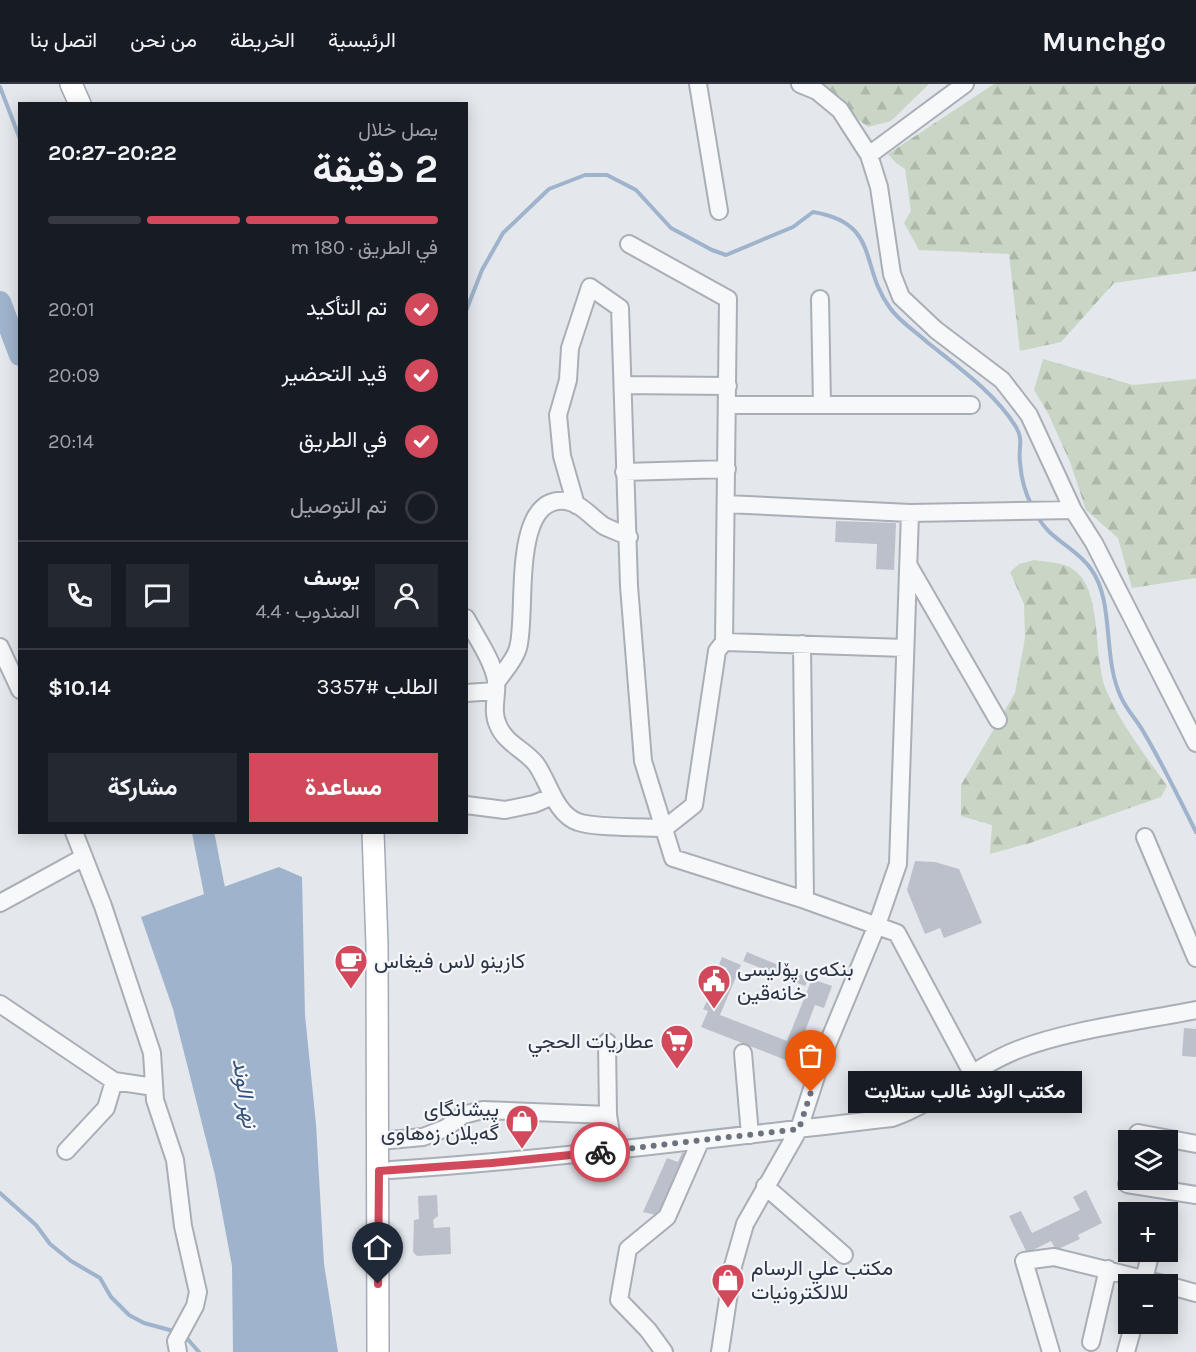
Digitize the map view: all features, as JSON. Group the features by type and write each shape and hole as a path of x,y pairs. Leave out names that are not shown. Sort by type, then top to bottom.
{"main road":[{"path":"71,84 79,102"},
{"path":"373,834 385,1141"},
{"path":"385,834 385,1170 390,1352"},
{"path":"378,1352 385,1170"}],"street":[{"path":"698,84 719,211"},
{"path":"800,84 817,92 840,111 869,155 879,187 892,274 901,297 936,330 1002,380 1018,398 1040,436 1073,510 1094,543 1196,743"},
{"path":"869,155 965,84"},
{"path":"468,622 493,669 496,687 495,713 498,726 511,743 537,766 553,796 571,819 577,822 665,828 694,805 717,651 724,642 728,299 629,244"},
{"path":"576,505 562,456 558,415 568,380 570,348 590,287 620,308 629,586 643,761 673,858 805,900 897,933 972,1072"},
{"path":"820,299 822,405"},
{"path":"623,385 728,386"},
{"path":"727,405 971,405"},
{"path":"624,472 726,469"},
{"path":"468,693 496,687 518,649 529,528 538,512 550,503 564,501 576,505 606,527 629,537"},
{"path":"726,504 910,513 1073,510"},
{"path":"720,1352 738,1245 745,1224 799,1129 832,1031 877,926 898,864 910,513"},
{"path":"909,566 998,720"},
{"path":"724,642 905,648"},
{"path":"802,644 805,900"},
{"path":"0,647 18,686"},
{"path":"468,805 505,810 534,804 553,796"},
{"path":"75,834 127,972 152,1053 155,1100 175,1160 183,1226 198,1292 177,1347"},
{"path":"1145,837 1196,958"},
{"path":"0,903 84,857"},
{"path":"0,1004 114,1081 154,1087"},
{"path":"385,1170 492,1163 614,1151 892,1118 914,1111 972,1072 1017,1050 1062,1037 1196,1010"},
{"path":"608,1042 608,1114 614,1151"},
{"path":"743,1053 750,1135"},
{"path":"66,1151 106,1108 114,1081"},
{"path":"385,1141 433,1134 463,1115 483,1110 608,1114"},
{"path":"1178,1141 1196,1144"},
{"path":"664,1352 648,1330 619,1300 628,1249 667,1217 700,1142"},
{"path":"765,1186 844,1255"},
{"path":"1165,1190 1196,1195"},
{"path":"1051,1352 1024,1260 1054,1257 1122,1274"},
{"path":"1091,1342 1108,1269"},
{"path":"1178,1288 1196,1293"},
{"path":"1126,1352 1131,1334"}],"green space":[{"path":"813,84 929,84 891,121 868,127"},
{"path":"994,84 1196,84 1196,271 1114,283 1061,342 1020,351 1009,254 919,250 904,223 911,211 905,169 888,154"},
{"path":"1043,359 1133,385 1196,379 1196,578 1132,588 1118,538 1086,510 1070,462 1048,413 1034,390"},
{"path":"1034,560 1065,565 1074,570 1083,580 1094,610 1100,662 1107,692 1127,729 1167,786 1161,797 1030,843 990,854 992,825 961,816 961,785 1015,693 1025,638 1024,604 1010,572 1019,564"}],"water":[{"path":"279,867 302,877 305,1015 316,1124 324,1264 338,1352 233,1352 232,1266 215,1175 173,1009 141,917"}],"building":[{"path":"836,521 896,523 894,570 876,569 877,544 835,542"},
{"path":"915,861 935,862 959,869 982,923 944,938 940,928 925,934 907,890"},
{"path":"747,952 809,978 805,986 743,961"},
{"name":"بنکەی پۆلیسی خانەقین","path":"722,957 741,965 720,1015 787,1041 812,979 832,986 824,1008 815,1005 799,1047 805,1052 803,1059 799,1057 796,1064 701,1027 708,1011 703,1009 707,1001 711,1003 727,968 719,965"},
{"path":"1184,1028 1196,1029 1196,1057 1182,1056"},
{"path":"690,1152 661,1216 643,1212 667,1158 678,1162 682,1153"},
{"path":"1086,1190 1102,1223 1078,1235 1080,1239 1056,1250 1051,1241 1027,1253 1009,1216 1021,1211 1032,1233 1080,1210 1073,1197"},
{"path":"437,1195 438,1216 433,1220 434,1228 450,1227 451,1254 417,1256 413,1252 414,1220 419,1219 418,1196"}],"waterway":[{"path":"0,87 18,134"},
{"path":"468,306 482,270 503,233 549,189 585,175 607,175 636,190 671,228 726,255 793,227 813,212 835,218 849,226 859,236 881,293 894,313 987,392 1016,427 1020,440 1022,479 1032,506"},
{"name":"نهر الوند","path":"0,302 18,350"},
{"path":"1037,515 1048,531 1085,561 1098,582 1106,614 1115,682 1121,697 1157,756 1196,832"},
{"name":"نهر الوند","path":"203,834 220,919"},
{"path":"0,1193 36,1225 50,1244 71,1261 100,1278 111,1297 129,1315 144,1323 177,1332"},
{"path":"184,1335 199,1352"}],"way so far":[{"path":"600,1152 799,1129 811,1092"}],"place":[{"name":"كازينو لاس فيغاس","path":"351,990"},
{"name":"بنکەی پۆلیسی خانەقین","path":"714,1010"},
{"name":"عطاريات الحجي","path":"677,1070"},
{"name":"مكتب الوند غالب ستلايت","path":"811,1092"},
{"name":"پیشانگای گەیلان زەهاوی","path":"522,1150"},
{"name":"مكتب علي الرسام للالكترونيات","path":"728,1309"}],"route":[{"path":"378,1284 379,1171 600,1152"}]}
